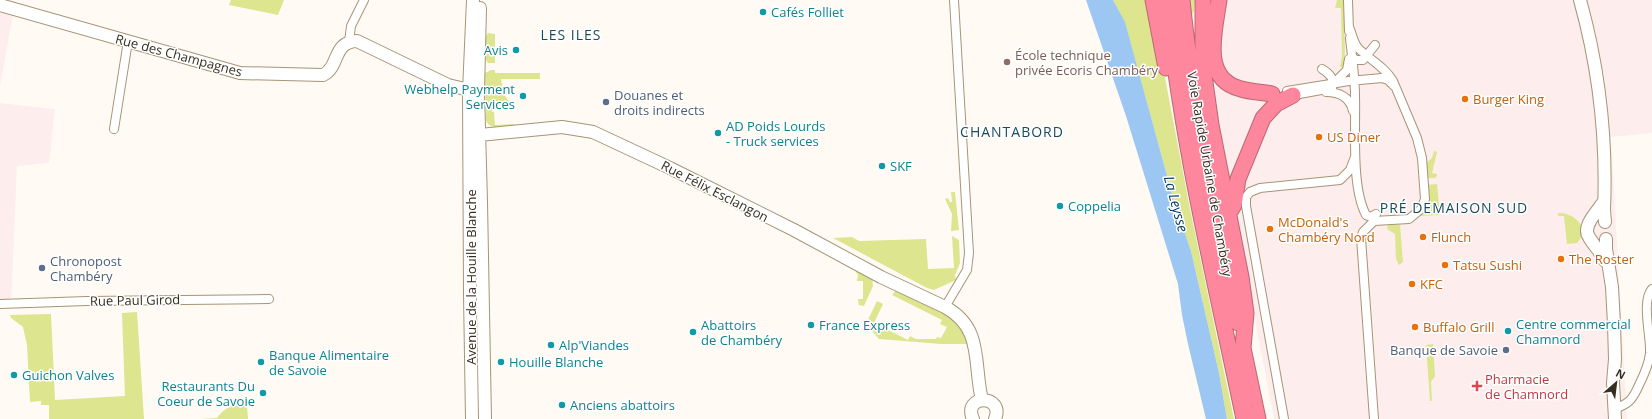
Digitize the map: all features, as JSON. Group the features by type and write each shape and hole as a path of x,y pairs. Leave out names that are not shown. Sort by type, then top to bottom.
{"highway":[{"path":"1153,0 1169,85 1193,171"},
{"name":"Voie Rapide Urbaine de Chambéry","path":"1167,0 1179,89 1193,171 1244,419"},
{"name":"Voie Rapide Urbaine de Chambéry","path":"1182,0 1186,42 1199,121 1258,419"},
{"path":"1203,0 1203,68 1207,98 1241,277 1246,313 1243,348"},
{"path":"1219,0 1213,57 1216,70 1221,78 1228,84 1228,87 1232,93 1247,97 1284,93"},
{"path":"1202,38 1209,68 1215,80 1228,87"},
{"path":"1230,213 1234,206 1238,179 1263,118 1284,93"}],"main road":[{"path":"473,0 474,136"},
{"path":"473,91 480,0"},
{"path":"1580,0 1598,85 1604,137 1604,201 1606,222 1609,232 1606,239 1606,249 1612,287 1614,330 1615,359 1612,383 1614,414"},
{"name":"Rue des Champagnes","path":"0,5 128,42 240,72 313,75 327,73 341,48 349,42"},
{"path":"349,42 356,41 448,86 473,91"},
{"name":"Rue Félix Esclangon","path":"474,136 555,127 593,132 670,168 794,230 875,273 945,307 958,316 969,329 972,336 982,400"},
{"name":"Avenue de la Houille Blanche","path":"472,419 470,294 474,136"},
{"name":"Avenue de la Houille Blanche","path":"474,136 481,202 485,419"},
{"path":"1604,201 1590,223 1587,236 1601,251 1608,268"},
{"path":"1590,223 1598,220 1606,222"},
{"path":"1593,241 1600,242 1606,239"},
{"path":"973,419 971,413 972,407 982,400 990,401 995,406 997,414 995,419"}],"street":[{"path":"349,42 351,26 364,0"},
{"path":"945,307 967,270 969,253 954,0"},
{"path":"1316,92 1332,88 1334,83 1344,74 1349,66 1348,0"},
{"path":"1349,27 1356,44 1388,73 1396,88 1416,138 1422,158 1425,199 1421,209 1409,220 1374,221 1363,232 1361,238 1374,419"},
{"path":"1349,27 1355,80 1356,157 1361,206 1368,217 1376,214"},
{"path":"114,129 128,42"},
{"path":"1352,56 1355,60 1363,60 1368,55 1371,45 1356,44"},
{"path":"1322,69 1331,76 1334,83"},
{"path":"1284,93 1334,83 1382,78 1388,80 1396,88"},
{"path":"1284,93 1334,92 1342,94 1352,107 1355,128"},
{"path":"1284,419 1250,238 1246,197 1252,190 1260,188 1340,180 1350,170 1356,157"},
{"path":"1614,414 1631,399 1648,362 1650,345 1646,300 1652,289"},
{"name":"Rue Paul Girod","path":"0,304 87,300 270,299"}],"shaded area":[{"path":"1218,0 1652,0 1652,133 1611,137 1627,419 1274,419 1214,109"},
{"path":"0,11 13,14 0,86"},
{"path":"0,103 55,109 49,163 17,166 11,305 0,305"}],"green space":[{"path":"231,0 284,0 278,15 229,5"},
{"path":"1113,0 1195,0 1194,11 1163,67 1190,209 1234,419 1227,419 1219,373 1191,251 1175,205 1125,23"},
{"path":"1337,0 1344,0 1345,64 1342,67 1340,67 1342,57 1341,8 1335,8"},
{"path":"488,33 495,34 495,63 488,63 485,57 484,44"},
{"path":"495,70 495,73 540,73 540,79 501,79 504,94 509,102 505,106 501,102 492,102 492,112 494,112 495,125 514,124 513,126 495,127 488,124 486,121 485,73"},
{"path":"1434,151 1437,152 1432,173 1437,174 1437,176 1435,178 1426,178 1425,164 1432,158"},
{"path":"1437,184 1440,215 1419,216 1427,185"},
{"path":"951,192 955,192 959,230 951,231 952,214 945,199 948,198 950,202 952,202"},
{"path":"1558,213 1570,216 1579,222 1582,227 1582,232 1577,243 1567,244 1564,216 1558,216"},
{"path":"1388,225 1400,225 1403,262 1399,265 1396,259 1395,234 1387,229"},
{"path":"952,236 959,240 960,263 955,275 956,280 934,290 927,288 833,238 852,237 859,241 926,239 928,269 954,268"},
{"path":"857,270 872,276 873,286 864,306 859,305 858,299 863,299 863,281 857,281"},
{"path":"896,290 954,317 969,344 941,344 879,339 866,324 877,301 883,304 874,323 908,340 910,336 916,339 941,338 947,327 940,324 942,320 892,295"},
{"path":"137,312 144,419 49,419 49,405 41,405 41,401 30,402 27,345 23,327 11,318 10,315 51,314 55,400 125,396 122,313"},
{"path":"1433,344 1435,376 1431,382 1432,401 1430,401 1426,345"},
{"path":"239,404 247,405 248,419 200,419 217,418 226,409"}],"water":[{"path":"1086,0 1113,0 1125,22 1175,205 1191,251 1219,373 1227,419 1206,419 1188,344 1178,284 1126,116"}],"place":[{"name":"Cafés Folliet","path":"763,12"},
{"name":"Avis","path":"516,50"},
{"name":"École technique privée Ecoris Chambéry","path":"1007,62"},
{"name":"Webhelp Payment Services","path":"523,96"},
{"name":"Burger King","path":"1465,99"},
{"name":"Douanes et droits indirects","path":"606,102"},
{"name":"AD Poids Lourds - Truck services","path":"718,133"},
{"name":"US Diner","path":"1319,137"},
{"name":"SKF","path":"882,166"},
{"name":"Coppelia","path":"1060,206"},
{"name":"McDonald's Chambéry Nord","path":"1270,229"},
{"name":"Flunch","path":"1423,237"},
{"name":"The Roster","path":"1561,259"},
{"name":"Tatsu Sushi","path":"1445,265"},
{"name":"Chronopost Chambéry","path":"42,268"},
{"name":"KFC","path":"1412,284"},
{"name":"France Express","path":"811,325"},
{"name":"Buffalo Grill","path":"1415,327"},
{"name":"Centre commercial Chamnord","path":"1508,331"},
{"name":"Abattoirs de Chambéry","path":"693,332"},
{"name":"Alp'Viandes","path":"551,345"},
{"name":"Banque de Savoie","path":"1506,350"},
{"name":"Banque Alimentaire de Savoie","path":"261,362"},
{"name":"Houille Blanche","path":"501,362"},
{"name":"Guichon Valves","path":"14,375"},
{"name":"Pharmacie de Chamnord","path":"1477,386"},
{"name":"Restaurants Du Coeur de Savoie","path":"263,393"},
{"name":"Anciens abattoirs","path":"562,405"}],"district":[{"name":"LES ILES","path":"571,35"},
{"name":"CHANTABORD","path":"1012,132"},
{"name":"PRÉ DEMAISON SUD","path":"1454,208"}],"water label":[{"name":"La Leysse","path":"1176,204"}]}
